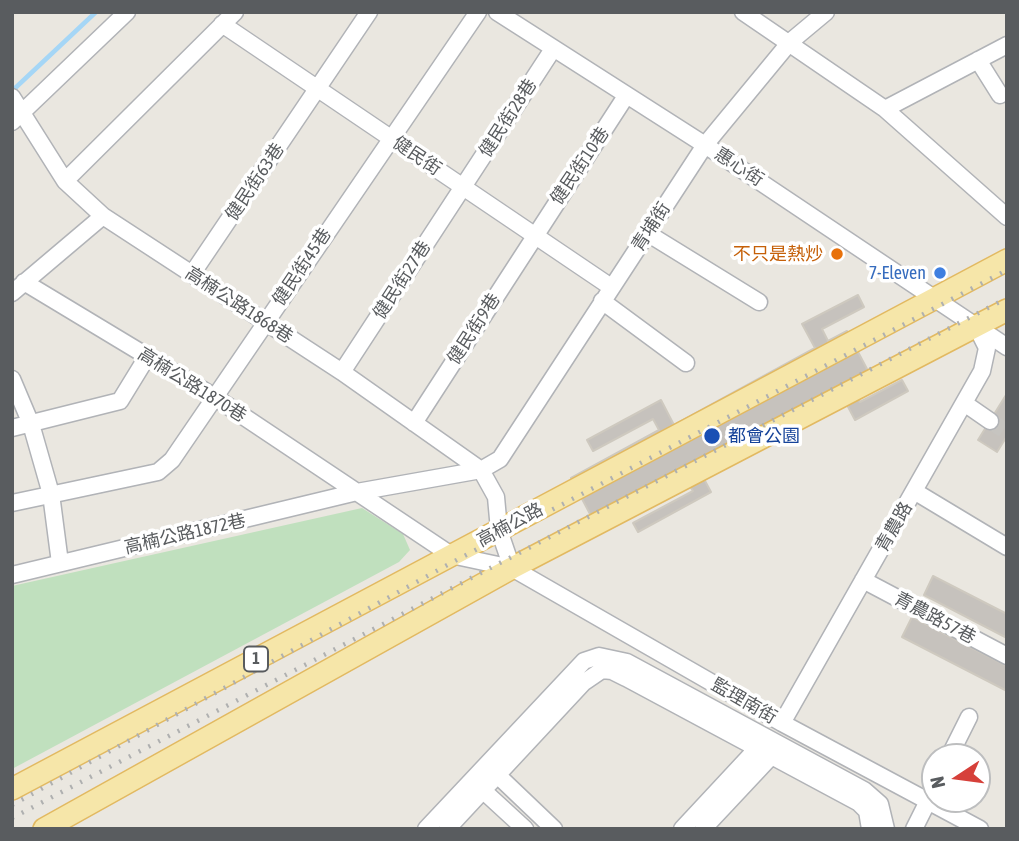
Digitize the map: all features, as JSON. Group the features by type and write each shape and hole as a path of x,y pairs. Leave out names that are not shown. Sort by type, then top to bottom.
{"main road":[{"name":"高楠公路","path":"12,789 1007,260"},
{"path":"44,829 512,568 1007,310"}],"street":[{"path":"18,119 39,95 127,12"},
{"path":"65,181 235,12"},
{"name":"健民街63巷","path":"192,274 369,12"},
{"name":"健民街45巷","path":"12,503 158,472 172,460 213,396 478,12"},
{"name":"惠心街","path":"497,12 705,145 1007,347"},
{"path":"743,12 885,109 1007,217"},
{"name":"青埔街","path":"481,470 500,459 705,145 790,42 825,12"},
{"name":"健民街","path":"222,24 611,287"},
{"name":"健民街28巷","path":"463,187 553,49"},
{"path":"885,109 978,60 1006,49"},
{"path":"978,60 1000,95"},
{"name":"健民街10巷","path":"534,235 626,96"},
{"name":"高楠公路1868巷","path":"12,97 18,119 65,181 103,216 342,372 481,470"},
{"name":"健民街27巷","path":"342,372 463,187"},
{"path":"18,288 103,216"},
{"path":"648,233 759,302"},
{"name":"健民街9巷","path":"414,423 534,235"},
{"name":"高楠公路1870巷","path":"18,288 147,357 213,396 452,555"},
{"path":"602,301 686,363"},
{"name":"青農路","path":"782,723 982,371 987,354 977,328"},
{"path":"12,428 120,401 147,357"},
{"path":"12,379 31,424 51,494 60,563"},
{"path":"964,403 990,421"},
{"path":"481,470 496,497 499,530 512,568"},
{"name":"高楠公路1872巷","path":"12,575 357,492 481,470"},
{"path":"914,491 1007,547"},
{"name":"監理南街","path":"452,555 512,568 782,723 921,789"},
{"name":"青農路57巷","path":"863,580 1007,656"},
{"path":"426,829 478,785 583,683 602,670 619,674 772,750 871,795 880,804 886,829"},
{"path":"956,743 969,717"},
{"path":"772,750 859,803 867,811 870,829"},
{"path":"695,826 772,750"},
{"path":"492,770 554,829"},
{"path":"447,829 478,785"},
{"path":"478,785 525,829"},
{"path":"914,829 922,813"},
{"name":"監理南街","path":"958,813 980,829"}],"green space":[{"path":"362,508 403,534 410,550 399,562 12,769 12,586"}],"building":[{"name":"都會公園","path":"858,295 864,307 822,329 828,341 847,331 876,386 857,396 860,402 902,380 908,391 855,420 846,403 704,479 711,492 638,532 633,523 693,491 689,485 600,533 571,478 659,430 653,419 593,451 587,440 661,400 674,425 815,348 802,324"},
{"path":"1006,395 1007,436 997,452 978,440"},
{"path":"933,576 1007,614 1007,638 924,595"},
{"path":"912,617 1007,666 1007,691 902,637"}],"waterway":[{"path":"12,91 96,12"}],"tunnel":[{"path":"990,421 1007,432"}],"railway":[{"path":"12,805 451,563 1007,270"},
{"path":"12,818 1007,298"}],"place":[{"name":"不只是熱炒","path":"837,254"},
{"name":"7-Eleven","path":"940,273"},
{"name":"都會公園","path":"712,436"}]}
